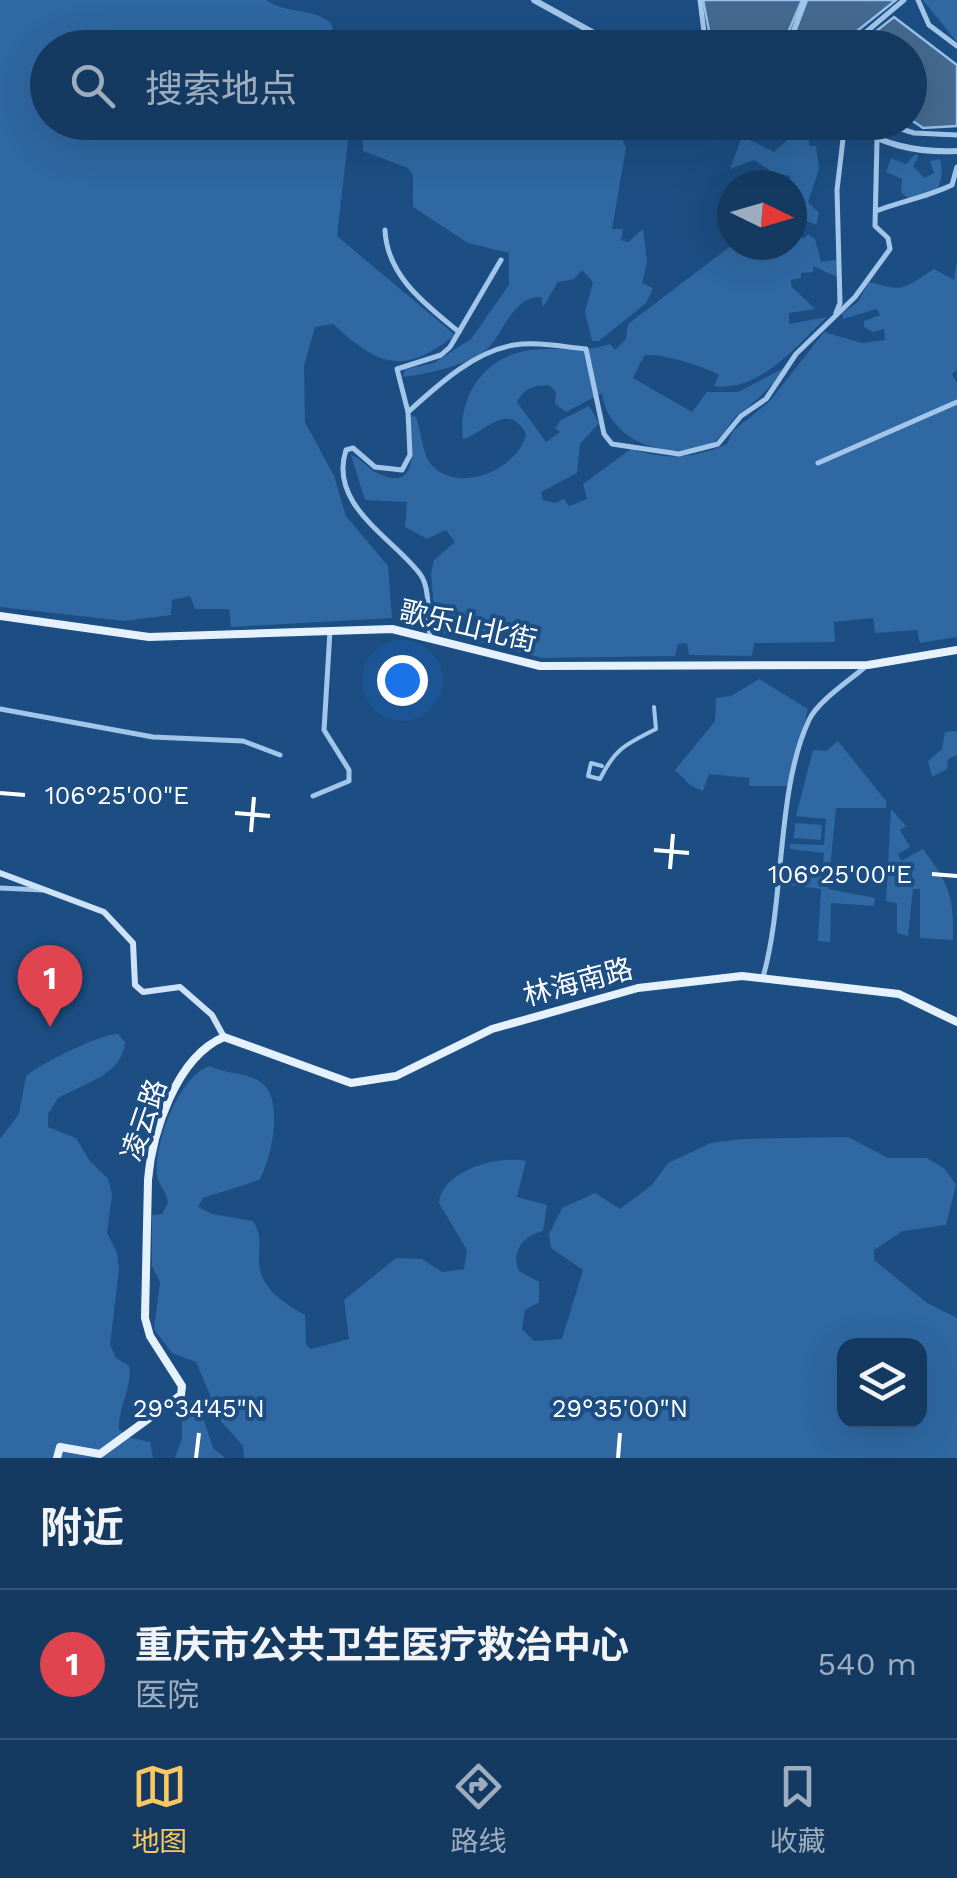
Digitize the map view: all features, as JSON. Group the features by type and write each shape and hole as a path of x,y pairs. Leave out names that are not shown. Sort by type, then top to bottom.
{"main road":[{"name":"歌乐山北街","path":"0,616 149,637 392,629 540,666 868,665 957,650"},
{"path":"0,873 104,912 133,943 135,986 143,992 180,987 212,1015 224,1038"},
{"name":"林海南路","path":"224,1038 352,1083 396,1076 492,1028 638,988 763,977 899,994 957,1022"},
{"name":"凌云路","path":"57,1458 60,1447 100,1454 182,1395 182,1386 150,1336 145,1318 150,1158 181,1079 209,1044 224,1038"}],"street":[{"path":"700,0 704,30"},
{"path":"793,30 804,0"},
{"path":"869,30 904,0"},
{"path":"918,0 928,25 957,46"},
{"path":"538,1 589,30"},
{"path":"927,133 957,135"},
{"path":"836,313 840,303 837,190 843,140"},
{"path":"408,412 439,383 492,352 514,344 586,349 604,434 612,444 679,454 718,444 741,416 766,398 796,354 855,297 890,250 888,238 875,226 877,141 928,153 957,151"},
{"path":"876,211 898,200 934,195 952,185 957,167"},
{"path":"385,230 386,251 400,276 459,332"},
{"path":"430,636 422,576 359,514 344,466 346,450 354,448 375,467 402,470 410,455 408,412 397,369 441,356 501,260"},
{"path":"818,463 957,402"},
{"path":"313,796 349,781 349,770 324,730 330,631"},
{"path":"763,977 772,946 793,784 810,717 868,665"},
{"path":"602,766 621,746 656,730 654,707"},
{"path":"0,708 152,736 243,741 280,755"},
{"path":"0,888 46,890"}],"shaded area":[{"path":"0,0 266,0 323,18 331,23 333,30 30,30 30,140 348,140 337,236 455,335 420,357 391,361 364,349 333,324 315,327 304,366 305,422 334,476 346,516 388,566 392,618 231,627 229,609 195,609 190,596 172,600 171,615 124,621 0,607"},
{"path":"703,0 802,0 789,30 709,30"},
{"path":"807,0 896,0 858,30 796,30"},
{"path":"923,0 957,0 957,42"},
{"path":"894,17 911,30 878,30"},
{"path":"927,42 957,65 957,126 927,128"},
{"path":"363,140 623,140 626,148 612,229 623,229 621,240 628,242 643,229 647,262 642,283 653,288 646,303 599,341 592,341 585,312 593,282 582,270 574,279 558,282 543,307 541,297 524,302 491,345 474,358 402,377 406,369 434,363 471,339 509,285 509,253 468,243 413,207 413,175 408,168 363,151"},
{"path":"741,140 750,140 774,152 787,140 809,140 809,146 816,146 819,169 808,202 819,213 816,225 807,221 807,170 769,170 754,160 730,169"},
{"path":"915,154 919,156 913,166 924,178 934,173 930,161 940,159 940,182 926,199 908,198 901,192 902,179 886,172 891,158 906,164"},
{"path":"807,235 815,239 821,262 836,260 837,277 813,266 813,272 801,273 801,278 791,280 791,286 815,309 789,313 789,324 827,317 791,353 762,374 731,386 714,386 719,375 712,372 650,355 644,356 633,378 692,412 707,392 738,392 784,368 714,442 679,451 661,449 628,436 606,410 602,393 566,412 555,404 556,392 549,385 523,393 517,402 546,442 560,432 555,428 561,420 589,406 599,423 580,444 577,473 541,492 543,500 555,503 564,499 569,506 587,499 583,484 631,449 679,456 727,444 733,431 770,401 824,332 862,343 885,340 884,329 873,332 864,327 864,321 880,315 877,309 843,319 842,313 858,302 869,282 902,287 934,269 954,280 957,260 957,370 952,374 957,383 957,637 920,643 917,630 875,633 873,618 834,622 835,642 754,643 752,656 689,655 687,643 678,644 675,656 542,658 436,631 431,573 434,560 455,542 446,530 427,539 405,527 407,502 365,500 351,455 377,473 402,477 411,461 411,415 416,417 427,458 441,473 469,478 484,475 511,459 526,434 512,419 504,419 463,439 462,423 470,393 501,359 532,350 610,344 615,350 626,339 628,324 717,256 717,260 807,260"},
{"path":"759,679 808,709 788,786 749,786 749,778 709,774 703,791 690,785 675,770 715,721 716,698 731,696"},
{"path":"957,731 957,755 948,759 947,769 932,777 928,761 942,749 945,732"},
{"path":"838,741 886,801 886,808 836,808 828,889 875,898 874,906 831,903 830,942 818,941 821,889 788,885 790,874 822,876 824,853 790,849 790,844 824,845 826,819 796,816 813,750 826,751"},
{"path":"891,809 906,826 900,830 910,847 898,854 901,861 923,849 944,882 951,901 953,940 920,938 920,889 913,889 908,936 897,933 897,903 886,901"},
{"path":"795,823 822,825 821,840 794,838"},
{"path":"118,1034 125,1042 117,1063 100,1077 58,1098 48,1114 48,1127 76,1138 89,1160 108,1179 112,1195 107,1233 117,1253 119,1270 110,1345 116,1358 129,1366 130,1374 119,1429 131,1438 150,1442 153,1458 0,1458 0,1139 19,1114 26,1076 71,1050"},
{"path":"209,1066 256,1079 269,1091 274,1130 259,1180 203,1198 198,1207 212,1214 253,1221 259,1236 263,1279 281,1300 305,1315 306,1345 311,1349 349,1339 344,1300 396,1258 422,1259 442,1272 464,1269 467,1250 439,1203 450,1182 474,1167 501,1160 526,1161 517,1197 547,1205 543,1231 525,1240 516,1257 519,1271 539,1282 539,1302 525,1310 522,1329 534,1341 562,1339 583,1270 551,1248 549,1234 562,1208 595,1193 620,1209 652,1185 668,1163 711,1143 848,1137 888,1158 927,1158 945,1169 956,1185 946,1225 903,1231 874,1250 874,1260 927,1303 957,1318 957,1458 244,1458 243,1446 221,1421 196,1362 172,1353 154,1329 160,1282 152,1266 152,1215 162,1214 168,1203 157,1175 157,1162 170,1113 187,1084"},
{"path":"192,1400 198,1403 213,1448 225,1458 175,1458 182,1439 182,1407"}],"place":[{"name":"重庆市公共卫生医疗救治中心","path":"50,1027"}]}
